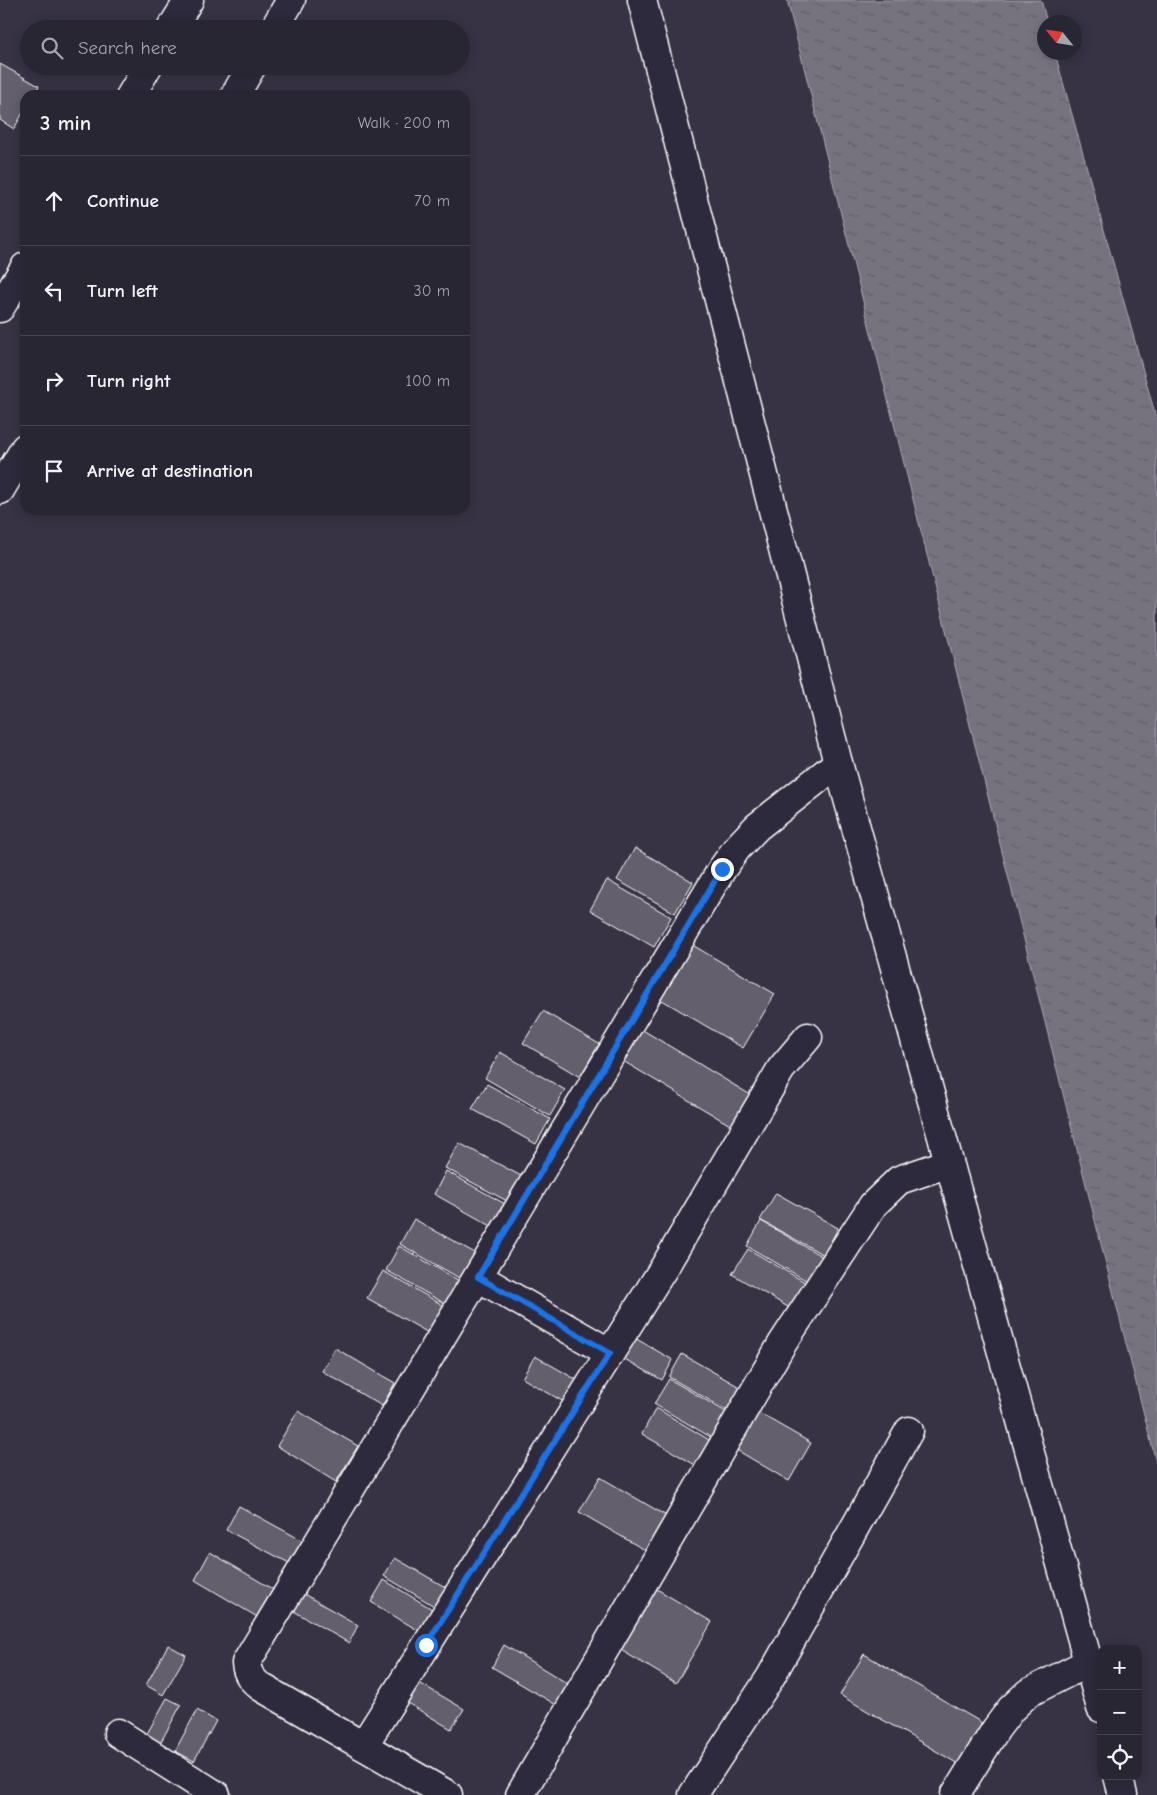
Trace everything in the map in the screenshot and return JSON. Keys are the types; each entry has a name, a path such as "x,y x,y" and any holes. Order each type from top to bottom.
{"street":[{"path":"177,20 189,0"},
{"path":"279,20 291,0"},
{"path":"642,0 838,762 1097,1693"},
{"path":"134,90 143,75"},
{"path":"238,90 247,75"},
{"path":"0,308 20,275"},
{"path":"0,490 20,456"},
{"path":"443,1794 261,1687 250,1676 246,1663 701,903 732,855 757,827 838,762"},
{"path":"362,1746 665,1266 781,1069 808,1037"},
{"path":"520,1795 782,1344 873,1205 899,1180 949,1163"},
{"path":"478,1277 610,1353"},
{"path":"693,1795 770,1678 909,1431"},
{"path":"955,1795 1010,1709 1028,1693 1089,1662"},
{"path":"118,1734 216,1795"},
{"path":"1119,1780 1123,1795"}],"water":[{"path":"787,0 1041,0 1045,15 1037,15 1037,60 1057,60 1157,421 1157,1466"}],"building":[{"path":"0,64 39,86 37,90 20,90 20,118 14,129 0,120"},
{"path":"635,848 693,882 675,913 617,880"},
{"path":"607,880 671,917 654,947 590,910"},
{"path":"689,943 775,994 743,1048 657,997"},
{"path":"543,1011 599,1044 580,1077 523,1043"},
{"path":"636,1026 754,1097 735,1128 618,1058"},
{"path":"500,1052 565,1090 550,1116 485,1078"},
{"path":"487,1084 550,1119 536,1144 472,1109"},
{"path":"459,1143 523,1177 509,1202 445,1168"},
{"path":"446,1171 505,1204 493,1227 434,1194"},
{"path":"776,1193 838,1228 824,1255 760,1220"},
{"path":"414,1219 475,1253 461,1279 400,1244"},
{"path":"761,1221 823,1257 809,1282 747,1246"},
{"path":"399,1246 463,1283 449,1306 386,1270"},
{"path":"748,1249 808,1284 793,1310 732,1274"},
{"path":"383,1271 448,1308 432,1335 367,1298"},
{"path":"626,1333 673,1360 662,1380 614,1353"},
{"path":"335,1348 395,1383 382,1406 322,1371"},
{"path":"682,1354 743,1389 730,1412 669,1377"},
{"path":"535,1356 584,1384 571,1406 522,1378"},
{"path":"669,1379 728,1413 714,1439 654,1404"},
{"path":"656,1408 711,1441 697,1466 642,1434"},
{"path":"298,1411 358,1446 336,1482 277,1446"},
{"path":"757,1412 811,1443 789,1481 735,1449"},
{"path":"600,1477 670,1518 650,1553 579,1512"},
{"path":"239,1506 305,1542 293,1565 226,1530"},
{"path":"210,1552 274,1590 259,1618 195,1580"},
{"path":"395,1558 452,1591 441,1610 384,1576"},
{"path":"384,1580 442,1615 429,1637 371,1602"},
{"path":"650,1585 712,1622 676,1683 614,1646"},
{"path":"302,1593 358,1625 349,1643 292,1610"},
{"path":"168,1645 186,1655 163,1695 146,1685"},
{"path":"504,1645 570,1685 558,1706 492,1667"},
{"path":"864,1654 984,1724 960,1765 840,1695"},
{"path":"416,1681 464,1709 451,1729 404,1701"},
{"path":"167,1698 181,1705 158,1747 144,1739"},
{"path":"197,1710 216,1721 194,1761 175,1751"}],"route":[{"path":"426,1645 610,1353 478,1277 722,869"}]}
